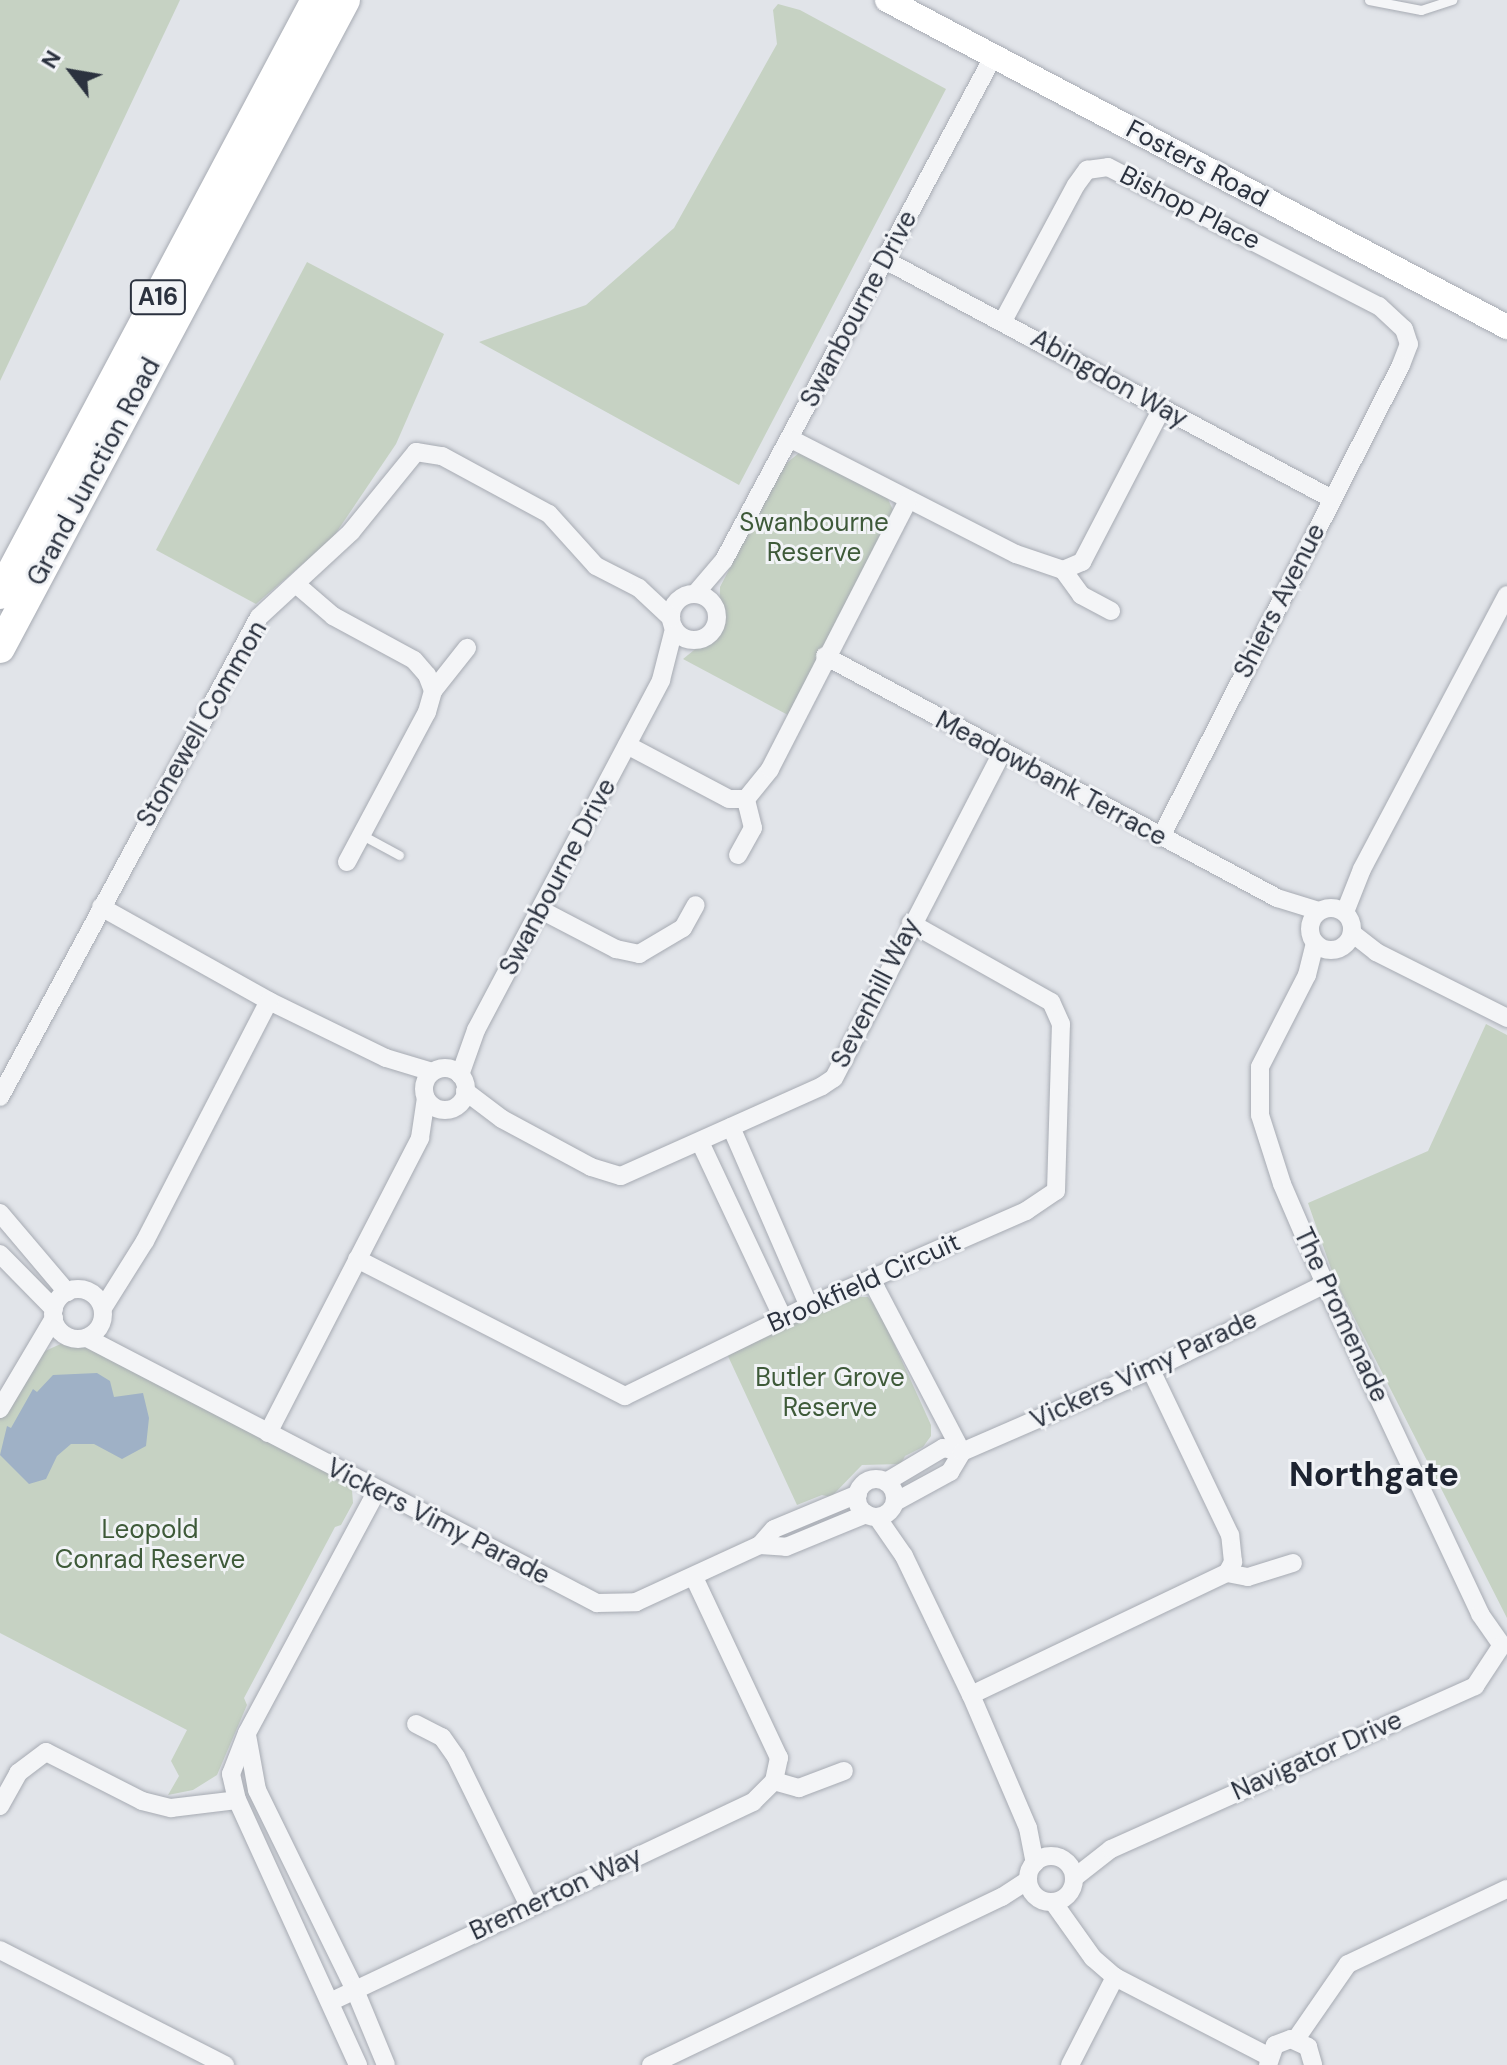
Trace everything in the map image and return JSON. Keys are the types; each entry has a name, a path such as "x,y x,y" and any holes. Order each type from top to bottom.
{"highway":[{"name":"Grand Junction Road","path":"0,594 316,0"},
{"name":"Grand Junction Road","path":"0,648 345,0"}],"main road":[{"name":"Fosters Road","path":"887,0 1507,327"}],"street":[{"name":"Swanbourne Drive","path":"661,680 673,624 724,560 993,57"},
{"name":"Bishop Place","path":"1003,321 1076,185 1087,170 1108,167 1379,306 1404,329 1409,344 1401,365"},
{"name":"Abingdon Way","path":"885,260 1332,499"},
{"name":"Shiers Avenue","path":"1161,837 1401,365"},
{"path":"791,439 908,501 1048,569 1063,570 1082,562 1162,408"},
{"name":"Stonewell Common","path":"0,1097 230,663 259,617 351,532 399,467 416,452 430,451 549,514 596,566 639,588 696,597"},
{"path":"746,799 770,769 825,656 908,501"},
{"path":"1063,570 1081,595 1111,611"},
{"path":"297,585 333,616 414,660 427,675 433,691"},
{"name":"Stonewell Common","path":"639,588 693,640"},
{"name":"The Promenade","path":"1505,1646 1480,1614 1325,1284 1282,1184 1260,1115 1260,1067 1507,595"},
{"name":"Swanbourne Drive","path":"268,1433 445,1088 661,680 693,640 708,635 716,622 696,597"},
{"path":"347,862 427,712 433,691 467,648"},
{"name":"Meadowbank Terrace","path":"825,656 1001,755 1376,952 1507,1016"},
{"path":"627,745 729,799 746,799"},
{"name":"Sevenhill Way","path":"101,907 269,1001 445,1088 591,1167 621,1176 834,1078 911,923 1001,755"},
{"path":"738,855 753,828 746,799"},
{"path":"541,910 616,949 639,954 683,928 696,905"},
{"name":"Brookfield Circuit","path":"357,1259 625,1396 809,1306 1026,1211 1056,1191 1061,1024 1051,1002 911,923"},
{"path":"31,1362 79,1338 102,1315 123,1268 145,1241 269,1001"},
{"path":"731,1127 809,1306"},
{"path":"700,1142 783,1318"},
{"path":"0,1213 75,1291"},
{"path":"0,1254 79,1338"},
{"path":"0,1409 31,1362 54,1313 75,1291 123,1268"},
{"path":"871,1279 962,1452"},
{"name":"Vickers Vimy Parade","path":"79,1338 125,1355 376,1492 597,1603 636,1602 760,1545 774,1529 858,1494 869,1481 886,1482 943,1448 962,1452 1151,1370 1325,1284"},
{"name":"Vickers Vimy Parade","path":"75,1291 95,1296 125,1355"},
{"path":"971,1695 1227,1573 1233,1562 1230,1535 1151,1370"},
{"name":"Vickers Vimy Parade","path":"760,1545 786,1547 882,1510 950,1472 962,1452"},
{"path":"882,1510 886,1482"},
{"path":"358,2065 332,2001 237,1800 231,1774 247,1733 376,1492"},
{"path":"858,1494 882,1510 971,1695 1028,1828 1081,1939"},
{"path":"1227,1573 1248,1577 1293,1563"},
{"path":"694,1577 779,1758 774,1781 799,1788 844,1771"},
{"name":"Navigator Drive","path":"651,2065 1002,1897 1475,1686 1505,1646"},
{"path":"416,1724 442,1737 456,1757 529,1906"},
{"path":"247,1733 257,1790 355,1990 386,2065"},
{"path":"0,1806 18,1773 46,1752 142,1801 171,1808 237,1800"},
{"name":"Bremerton Way","path":"332,2001 753,1802 774,1781"},
{"path":"1052,1875 1053,1902 1115,1977 1227,2031 1296,2055 1317,2009 1338,1975 1362,1955 1507,1889"},
{"path":"0,1950 225,2065"},
{"path":"1070,2065 1115,1977"}],"lane":[{"path":"1369,0 1421,10 1452,0"},
{"path":"362,835 399,855"}],"green space":[{"path":"0,0 180,0 0,381"},
{"path":"778,4 800,10 946,89 739,485 479,342 586,305 674,228 777,44 773,10"},
{"path":"307,262 444,334 396,444 332,539 256,604 156,550"},
{"name":"Swanbourne Reserve","path":"799,453 887,497 894,512 788,715 683,659 719,630 720,587 783,466"},
{"path":"1486,1024 1507,1035 1507,1618 1335,1280 1308,1203 1428,1151"},
{"name":"Butler Grove Reserve","path":"851,1297 868,1297 877,1306 931,1425 931,1436 923,1447 905,1456 901,1464 862,1465 831,1497 822,1495 797,1505 727,1354"},
{"name":"Leopold Conrad Reserve","path":"67,1341 86,1343 345,1481 352,1490 353,1503 341,1525 335,1527 244,1698 247,1705 217,1775 193,1790 168,1795 179,1776 171,1761 187,1730 0,1633 0,1416 43,1352"}],"water":[{"path":"97,1373 110,1381 114,1397 143,1393 149,1418 146,1446 122,1459 94,1444 71,1444 57,1456 46,1479 29,1484 0,1455 7,1426 11,1428 33,1389 37,1392 53,1375"}],"district":[{"name":"Northgate","path":"1374,1475"}]}
